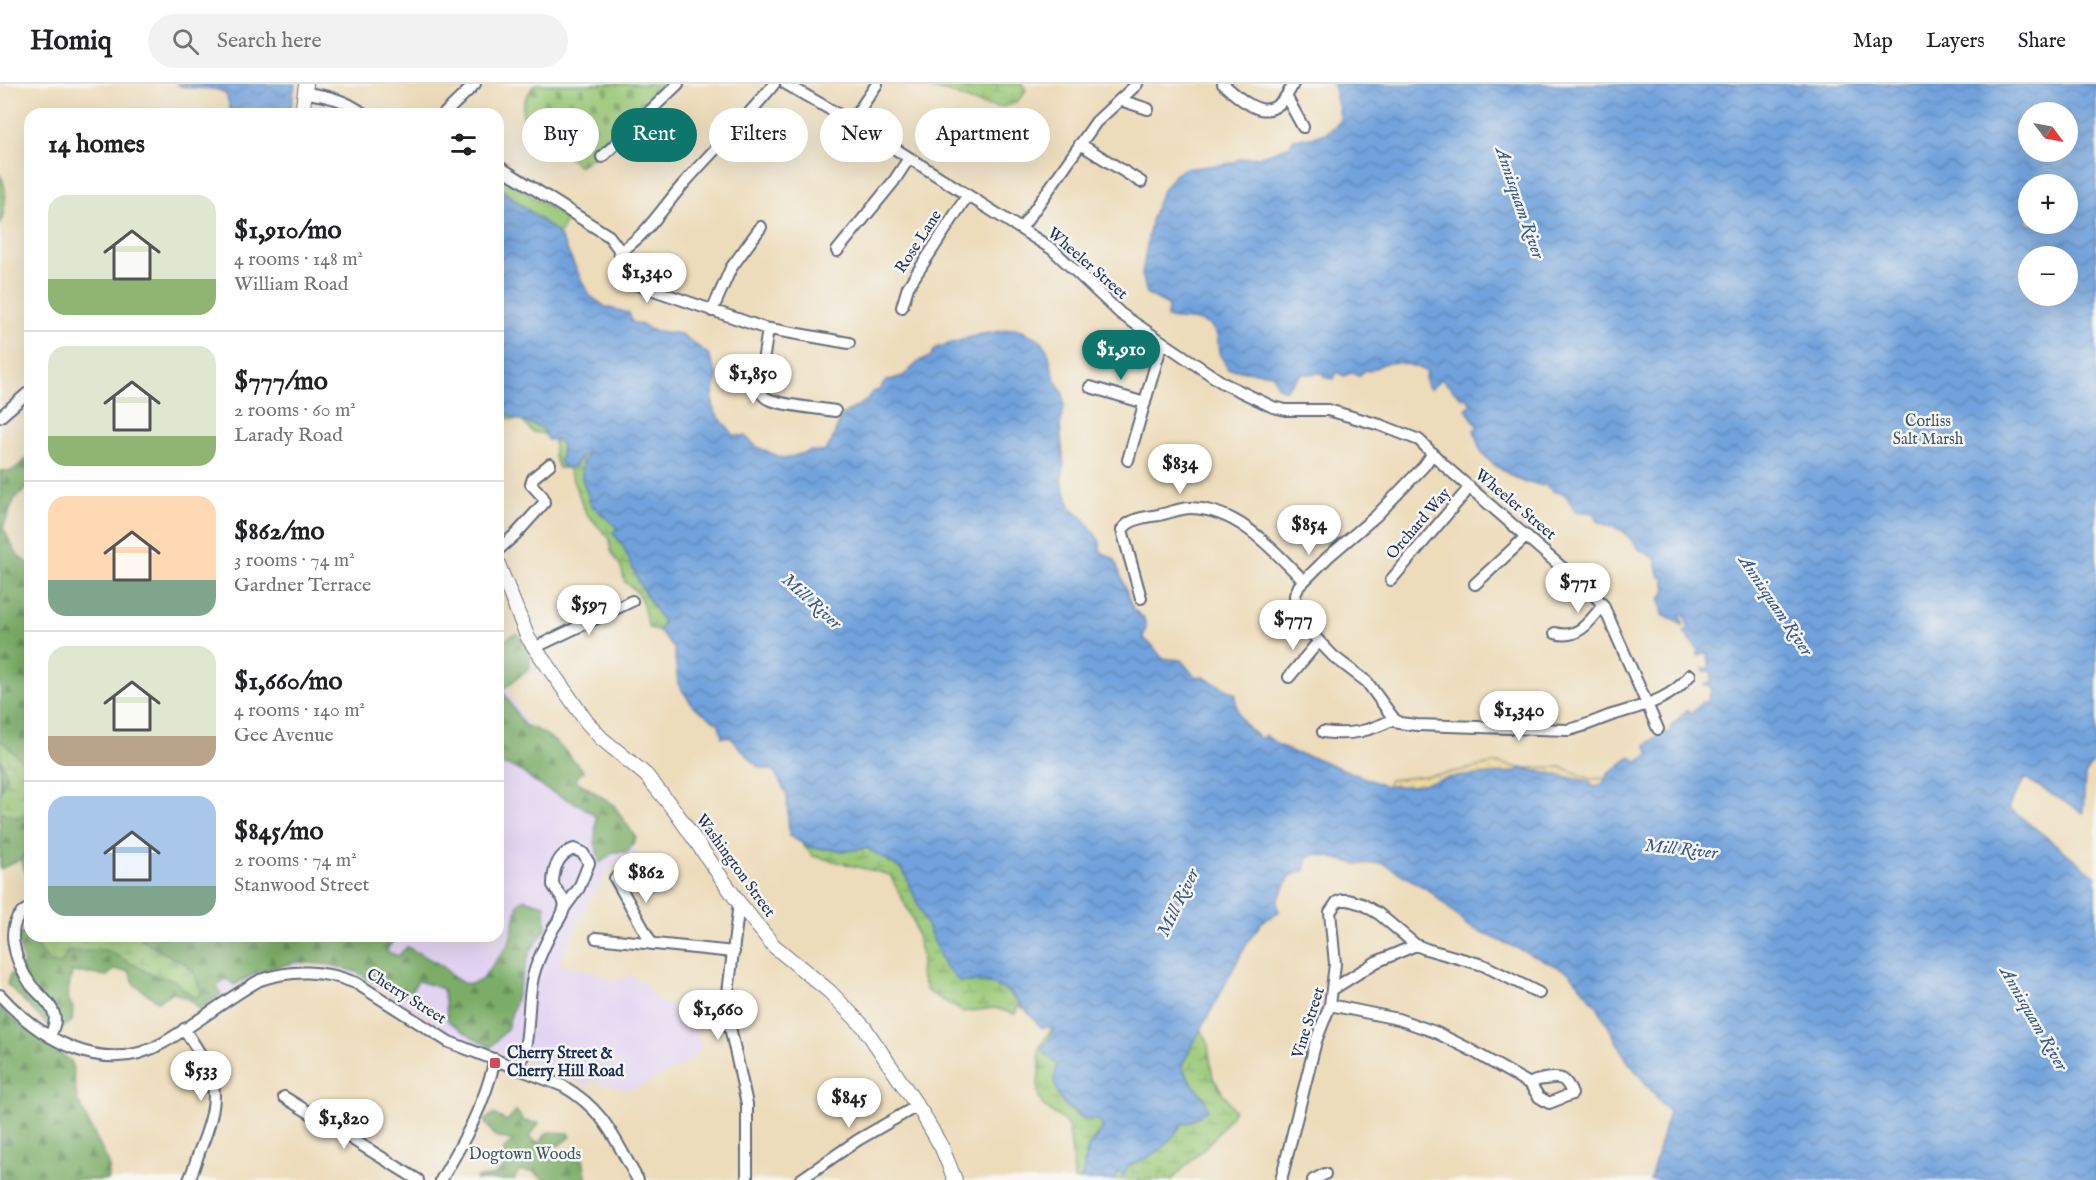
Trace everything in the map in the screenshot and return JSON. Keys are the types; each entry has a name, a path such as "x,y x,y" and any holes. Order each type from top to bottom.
{"main road":[{"path":"303,108 306,88"},
{"name":"Washington Street","path":"504,579 528,638 586,722 601,738 646,775 675,811 739,903 774,946 829,992 858,1020 917,1106 942,1148 955,1180"}],"street":[{"path":"450,108 475,84"},
{"path":"602,157 678,84"},
{"path":"619,252 641,234 774,84"},
{"name":"Wheeler Street","path":"786,84 827,108"},
{"path":"861,108 877,84"},
{"path":"1021,229 1096,122 1137,84"},
{"path":"1223,84 1257,110 1266,111 1282,103 1287,98 1293,84"},
{"path":"306,88 356,108"},
{"path":"1287,98 1303,127"},
{"path":"1120,100 1148,109"},
{"path":"1080,144 1141,182"},
{"name":"Wheeler Street","path":"903,154 1052,249 1121,314 1224,383 1274,407 1286,410 1328,410 1419,440 1603,605 1658,729"},
{"path":"837,250 894,181 909,158"},
{"path":"504,169 609,236 618,248 624,268 636,284 768,329 849,344"},
{"name":"Rose Lane","path":"902,307 908,287 967,196"},
{"path":"712,311 731,267 760,226"},
{"path":"768,329 759,388 761,393 766,398 776,401 835,411"},
{"path":"1128,460 1162,343"},
{"path":"1090,387 1145,403"},
{"path":"0,417 24,396"},
{"path":"1433,453 1424,466 1376,516 1304,581 1295,595 1294,603 1301,620 1333,656 1367,682 1399,723 1568,730 1584,727 1610,715 1647,705 1677,689 1690,675"},
{"path":"504,545 544,503 543,497 531,484 533,478 550,464"},
{"name":"Orchard Way","path":"1391,580 1470,487"},
{"path":"1141,598 1122,530 1138,518 1188,508 1218,513 1247,528 1304,581"},
{"path":"1475,584 1527,536"},
{"path":"534,648 632,601"},
{"path":"1555,633 1570,635 1580,630 1590,622 1603,605"},
{"path":"1289,677 1319,641"},
{"path":"1323,732 1354,733 1372,729 1394,718"},
{"path":"518,1068 528,1026 535,970 544,946 565,907 579,888 589,863 583,854 574,849 565,852 560,857 553,877 553,885 564,899 565,907"},
{"path":"615,878 652,944"},
{"path":"1333,989 1335,964 1330,919 1337,902 1348,900 1362,904 1379,914 1416,945 1426,950 1483,965 1539,993"},
{"path":"739,903 726,1010 747,1104 747,1180"},
{"path":"24,910 14,920 11,937 14,950 30,983 54,1013 55,1025 50,1037"},
{"path":"596,938 734,952"},
{"name":"Vine Street","path":"1281,1180 1316,1041 1330,1005 1333,989 1382,958 1416,945"},
{"name":"Cherry Street","path":"0,995 50,1037 71,1049 106,1057 127,1056 161,1044 260,980 290,972 319,972 356,983 449,1042 563,1086 586,1100 612,1133 638,1180"},
{"path":"1330,1005 1375,1013 1435,1032 1530,1084"},
{"path":"184,1029 210,1069 215,1088 212,1116 189,1180"},
{"path":"441,1180 463,1144 483,1101 495,1059"},
{"path":"284,1097 418,1180"},
{"path":"800,1180 850,1145 917,1106"},
{"path":"1313,1180 1326,1174"}],"shaded area":[{"path":"518,637 533,666 504,682 504,643"},
{"path":"504,682 523,718 565,767 603,803 639,855 631,855 611,868 590,899 559,964 598,973 611,981 623,979 629,975 645,983 649,992 658,1000 685,1011 701,1044 699,1052 682,1066 636,1088 626,1089 590,1081 587,1087 564,1075 492,1051 455,1035 369,981 345,970 304,964 273,969 242,984 214,1002 210,995 129,942 504,942"}],"green space":[{"path":"535,84 669,84 644,108 611,108 611,140 599,152 599,108 522,108"},
{"path":"922,84 1022,84 1026,90 1020,99 1012,104 993,107"},
{"path":"0,175 5,187 6,199 0,225"},
{"path":"504,179 567,219 559,234 504,191"},
{"path":"504,405 542,417 545,434 533,432 520,419 504,418"},
{"path":"554,439 590,452 582,463 582,478 591,504 619,527 663,621 659,631 649,628 640,597 625,582 621,567 611,551 610,539 586,513 568,468 559,468 554,457"},
{"path":"24,461 24,491 15,498 3,528 18,556 24,560 24,868 21,859 0,869 0,471 12,471"},
{"path":"518,634 529,653 530,668 504,688 504,641 512,635"},
{"path":"504,693 524,725 550,737 583,771 575,780 613,804 636,838 628,852 614,852 600,863 595,843 596,817 517,769 505,765"},
{"path":"0,739 24,763 24,817 16,817 0,811 0,792 7,776 0,757"},
{"path":"803,845 846,851 872,847 897,854 960,982 996,985 1009,993 1023,1009 1018,1006 1015,1014 995,1008 963,1012 927,991 920,974 922,956 913,920 890,875 813,856"},
{"path":"524,899 545,905 546,929 530,951 507,1029 491,1047 448,1021 443,989 418,981 411,991 399,997 357,972 331,965 297,962 258,972 234,985 227,979 217,986 221,995 199,1009 188,999 173,992 158,1001 135,985 129,971 114,970 107,976 72,972 67,997 73,1008 72,1021 64,1027 47,1024 7,984 11,974 24,964 17,938 24,931 24,942 392,942 386,951 398,956 407,947 443,966 453,977 463,983 471,984 481,980 509,944 518,904"},
{"path":"36,942 146,942 187,965 194,973 201,992 197,997 191,996 174,980 152,975 109,951 70,952 66,954 61,964 52,964 39,950"},
{"path":"0,1006 9,1016 72,1062 77,1099 110,1166 107,1180 0,1180"},
{"path":"1060,1028 1062,1102 1080,1116 1110,1121 1091,1142 1080,1180 1074,1180 1071,1142 1067,1125 1046,1108 1038,1093 1040,1047 1051,1030"},
{"path":"1199,1028 1207,1039 1213,1078 1234,1110 1213,1139 1172,1180 1115,1180 1119,1170 1155,1153 1169,1141 1182,1123 1190,1122 1203,1111 1205,1098 1186,1077 1181,1061"},
{"name":"Dogtown Woods","path":"516,1111 524,1121 539,1123 529,1138 539,1143 548,1132 569,1133 571,1137 553,1149 556,1158 583,1159 587,1180 545,1180 533,1172 519,1171 514,1180 476,1180 476,1178 495,1175 504,1167 504,1149 513,1141 495,1136 484,1121 493,1114 507,1121"}],"sand":[{"path":"1497,763 1520,768 1562,767 1590,779 1607,778 1611,789 1385,791 1390,780 1443,774"}],"water":[{"path":"177,84 295,84 291,108 230,108 227,97 222,92"},
{"path":"1333,84 2096,84 2096,759 2085,775 2083,813 2025,778 2008,807 2096,876 2096,1180 1650,1180 1669,1112 1627,1060 1597,1006 1569,972 1468,926 1430,891 1383,863 1358,864 1316,854 1308,858 1305,871 1290,876 1277,902 1279,912 1262,922 1247,943 1182,1065 1203,1097 1208,1110 1190,1122 1182,1124 1159,1150 1146,1159 1128,1166 1123,1177 1119,1170 1115,1180 1082,1180 1088,1148 1103,1129 1099,1120 1085,1119 1062,1102 1054,1082 1057,1065 1042,1050 1055,1028 1041,1027 1011,993 988,982 960,982 944,965 903,870 867,848 846,851 809,847 789,836 787,795 774,771 757,766 730,737 722,737 719,724 693,706 678,684 674,648 659,631 663,622 641,587 622,544 613,533 617,528 591,504 582,478 582,464 588,453 583,455 573,467 565,468 560,463 562,445 558,440 548,440 542,428 504,413 504,192 559,234 589,295 606,307 629,313 632,322 651,330 681,334 708,354 717,376 712,400 716,414 734,435 745,436 757,447 785,459 810,451 824,452 831,443 842,415 868,400 872,392 879,390 886,381 903,376 921,360 930,357 936,348 978,335 1016,328 1041,340 1048,352 1055,380 1063,393 1064,407 1060,426 1064,466 1061,481 1070,506 1086,521 1100,542 1100,551 1115,560 1133,609 1144,618 1146,628 1143,638 1162,658 1181,660 1194,676 1203,677 1236,694 1237,708 1242,720 1261,739 1265,735 1278,745 1295,753 1315,758 1385,786 1412,786 1453,777 1514,772 1522,768 1588,781 1594,787 1601,786 1609,773 1631,757 1638,762 1650,754 1646,745 1660,734 1671,732 1671,726 1687,710 1692,713 1703,701 1707,703 1712,688 1704,685 1711,682 1712,672 1703,669 1710,667 1707,653 1698,656 1698,650 1684,632 1689,628 1684,614 1680,615 1684,626 1663,615 1660,599 1666,591 1664,577 1660,577 1655,558 1640,550 1623,531 1598,522 1593,513 1576,511 1565,494 1553,491 1544,484 1542,486 1530,482 1525,483 1494,465 1478,445 1474,430 1478,427 1466,409 1471,404 1465,396 1462,398 1441,379 1431,389 1427,387 1425,377 1427,372 1408,364 1393,363 1383,364 1369,371 1365,370 1359,376 1353,372 1344,376 1337,372 1334,379 1327,378 1322,373 1302,374 1285,390 1277,386 1273,374 1228,369 1219,353 1217,335 1211,326 1201,321 1167,318 1168,305 1147,294 1142,274 1151,221 1161,193 1174,175 1184,169 1260,157 1290,146 1293,139 1314,137 1332,129 1341,119"}],"place":[{"name":"Cherry Street & Cherry Hill Road","path":"495,1063"}],"water label":[{"name":"Annisquam River","path":"1519,203"},
{"name":"Mill River","path":"811,602"},
{"name":"Annisquam River","path":"1775,606"},
{"name":"Mill River","path":"1681,850"},
{"name":"Mill River","path":"1179,903"},
{"name":"Annisquam River","path":"2033,1019"}],"park label":[{"name":"Corliss Salt Marsh","path":"1928,431"}]}
